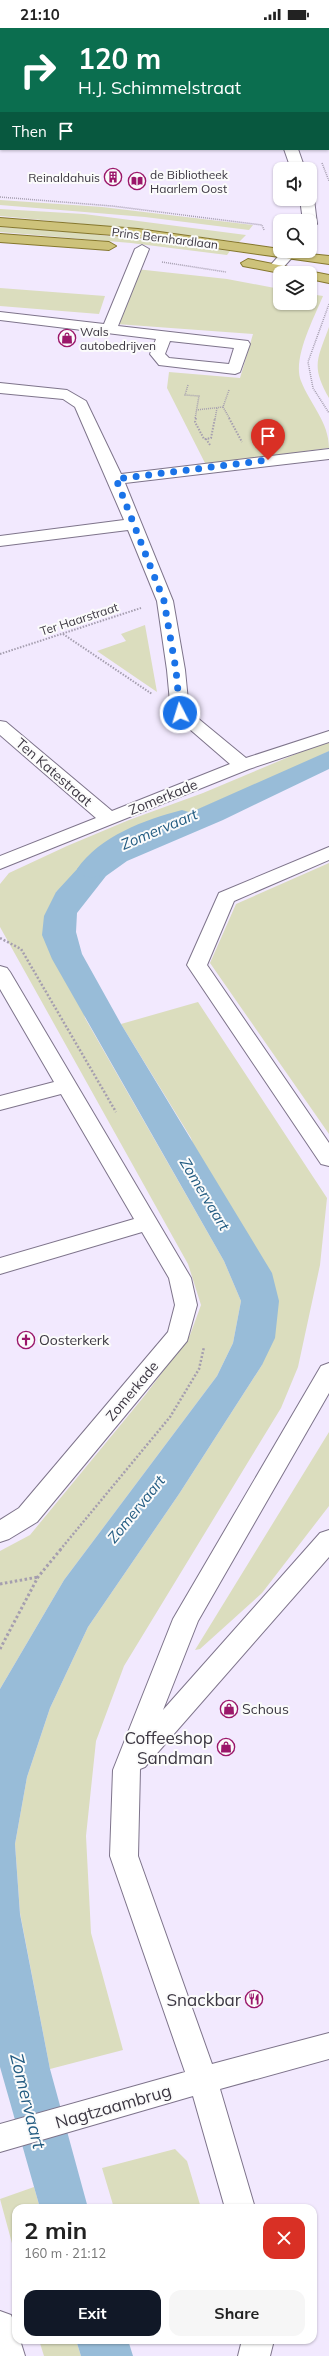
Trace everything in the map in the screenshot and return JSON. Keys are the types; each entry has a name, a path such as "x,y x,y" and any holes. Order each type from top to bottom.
{"main road":[{"name":"Prins Bernhardlaan","path":"0,222 138,233 273,250"},
{"name":"Prins Bernhardlaan","path":"0,238 132,251 158,251"},
{"name":"Prins Bernhardlaan","path":"317,258 329,260"},
{"name":"Prins Bernhardlaan","path":"232,260 273,268"},
{"path":"317,276 329,279"}],"street":[{"path":"291,150 296,162"},
{"path":"109,329 132,251"},
{"path":"277,266 284,258"},
{"path":"0,316 109,329 164,338 243,344 235,369 164,362 157,354 164,338"},
{"path":"0,388 67,395 81,404 135,524 164,601 176,670 180,713 243,765"},
{"path":"116,479 329,454"},
{"path":"0,541 135,524"},
{"name":"Ten Katestraat","path":"0,726 108,818"},
{"name":"Zomerkade","path":"0,863 108,818 243,765 329,736"},
{"path":"329,853 226,897 197,965 329,1159"},
{"name":"Zomerkade","path":"0,972 180,1278 186,1305 179,1335 28,1514 0,1532"},
{"path":"0,1103 67,1085"},
{"path":"0,1266 147,1223"},
{"path":"239,2204 203,2080 124,1856 126,1770 186,1619 329,1372"},
{"path":"126,1770 329,1540"},
{"name":"Nagtzaambrug","path":"0,2138 329,2046"},
{"path":"0,2326 9,2356"},
{"path":"254,2356 257,2344"}],"path":[{"path":"322,162 329,181"},
{"name":"Prins Bernhardlaan","path":"132,251 219,271"},
{"path":"329,304 308,362 313,388 329,413"},
{"path":"235,369 223,407 252,462"},
{"path":"217,466 206,439 204,439 195,422 196,410 223,407"},
{"path":"206,439 211,438 217,408"},
{"name":"Ter Haarstraat","path":"0,654 164,601"},
{"path":"63,634 180,713"},
{"path":"0,938 21,949 33,967 118,1116"},
{"path":"0,1649 38,1576 170,1417 199,1368 205,1346"},
{"path":"0,1584 38,1576"}],"green space":[{"path":"0,200 102,207 253,225 249,230 145,217 0,205"},
{"path":"0,209 84,214 246,235 239,242 156,231 0,216"},
{"path":"0,227 83,233 230,251 227,255 131,243 0,232"},
{"path":"136,269 227,279 273,288 273,310 317,310 317,295 323,296 310,327 305,338 299,362 299,372 301,381 323,421 329,448 206,465 167,388 169,372 240,378 253,334 116,324"},
{"path":"0,288 105,296 99,314 0,306"},
{"path":"329,327 329,398 320,378 318,363 321,348"},
{"path":"145,625 157,692 97,651 126,641 121,634"},
{"path":"329,740 329,751 316,758 108,849 56,892 85,1018 224,1261 241,1301 233,1343 217,1376 64,1580 0,1689 0,1551 30,1535 146,1394 190,1335 201,1305 188,1264 0,927 0,884 9,873 67,846 129,820 203,793"},
{"path":"329,863 329,1134 210,963 236,904"},
{"path":"198,1002 327,1198 320,1265 298,1367 281,1408 124,1666 96,1741 86,1836 91,1933 123,2050 50,2069 20,1913 15,1844 27,1777 50,1708 88,1627 179,1494 262,1365 191,1138 121,1024"},
{"path":"329,1432 329,1506 262,1593 200,1649 195,1650"},
{"path":"175,2149 187,2161 200,2204 113,2204 102,2168"},
{"path":"34,2187 39,2204 12,2204 12,2243 0,2199"},
{"path":"40,2344 77,2344 81,2356 44,2356"}],"water":[{"path":"329,751 329,769 223,820 127,861 106,876 77,913 76,932 82,954 121,1024 272,1273 279,1301 275,1338 262,1365 179,1494 88,1627 50,1708 27,1777 15,1844 20,1914 50,2069 87,2204 39,2204 0,2067 0,1689 64,1580 217,1376 233,1343 241,1301 224,1261 52,959 42,935 44,916 56,892 79,867 108,849"},
{"path":"77,2344 129,2344 133,2356 81,2356"}],"waterway":[{"name":"Zomervaart","path":"92,869 110,851 121,844 182,819"}],"place":[{"name":"Reinaldahuis","path":"113,177"},
{"name":"de Bibliotheek Haarlem Oost","path":"137,181"},
{"name":"Wals autobedrijven","path":"67,338"},
{"name":"Oosterkerk","path":"26,1340"},
{"name":"Schous","path":"229,1709"},
{"name":"Coffeeshop Sandman","path":"226,1747"},
{"name":"Snackbar","path":"254,1999"}],"route":[{"path":"180,713 176,670 164,601 135,524 116,479 268,460"}]}
